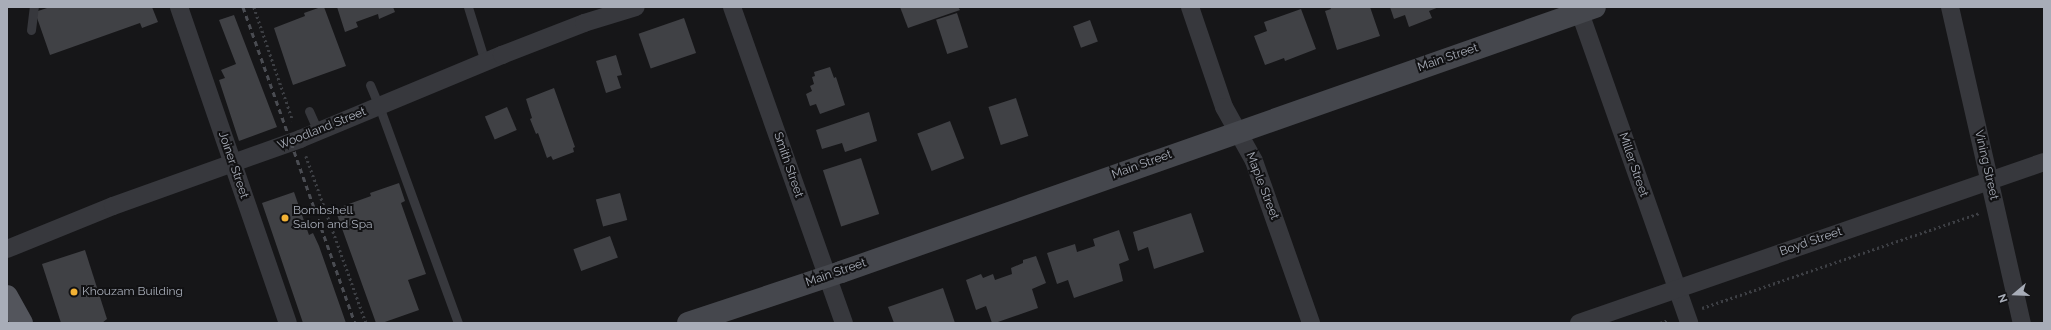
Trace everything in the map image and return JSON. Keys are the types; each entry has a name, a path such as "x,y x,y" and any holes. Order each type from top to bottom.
{"main road":[{"name":"Main Street","path":"688,323 827,276 1584,9"},
{"path":"7,296 22,323"}],"street":[{"name":"Joiner Street","path":"179,7 288,323"},
{"name":"Woodland Street","path":"7,249 113,206 300,139 485,62 584,23 636,7"},
{"name":"Smith Street","path":"732,7 844,323"},
{"name":"Maple Street","path":"1190,7 1224,107 1254,161 1312,323"},
{"name":"Vining Street","path":"1950,7 2022,323"},
{"name":"Miller Street","path":"1584,9 1687,319"},
{"name":"Boyd Street","path":"1579,323 1676,288 2044,162"}],"lane":[{"path":"32,30 34,7"},
{"path":"468,7 485,62"},
{"path":"370,85 458,323"},
{"path":"309,111 318,131"}],"path":[{"path":"254,7 366,323"},
{"path":"1660,323 1687,319 1996,207"}],"building":[{"path":"50,7 152,7 158,22 142,28 140,23 50,55 35,12"},
{"path":"324,7 346,66 293,85 274,28 305,16 304,13"},
{"path":"337,7 393,7 395,12 379,19 378,14 356,22 358,27 345,32"},
{"path":"900,7 958,7 960,10 908,28"},
{"path":"1330,7 1370,7 1380,36 1337,50 1325,11 1331,9"},
{"path":"1390,7 1439,7 1429,11 1432,18 1409,27 1405,15 1394,19"},
{"path":"1301,9 1316,49 1285,61 1284,58 1265,65 1254,36 1267,31 1264,22"},
{"path":"957,13 968,47 947,54 936,20"},
{"path":"234,15 277,127 239,141 219,80 225,78 221,70 236,64 219,20"},
{"path":"684,18 696,53 651,69 639,34"},
{"path":"1090,20 1098,42 1081,48 1073,26"},
{"path":"616,55 622,75 617,76 621,88 606,93 596,61"},
{"path":"830,67 834,78 836,77 845,105 820,114 816,104 810,106 806,94 812,91 810,86 814,84 812,77 815,76 814,72"},
{"path":"554,88 575,147 573,148 574,152 553,160 551,156 547,158 538,133 536,134 530,119 532,118 526,99"},
{"path":"1016,98 1028,136 1001,145 988,107"},
{"path":"507,107 517,130 495,139 485,116"},
{"path":"869,112 877,141 845,152 842,143 822,149 816,130"},
{"path":"950,121 964,158 932,171 917,134"},
{"path":"861,158 879,214 841,226 823,170"},
{"path":"399,183 405,201 401,203 426,274 408,280 419,310 382,323 376,323 335,209 371,196 370,193"},
{"path":"294,192 309,235 313,233 319,246 346,323 303,323 262,203"},
{"path":"620,193 627,220 603,227 596,199"},
{"path":"1191,213 1204,252 1154,269 1148,247 1138,251 1133,232"},
{"path":"1119,230 1129,260 1119,264 1123,281 1074,298 1068,280 1057,284 1047,253 1075,244 1077,252 1095,246 1093,239"},
{"path":"610,236 618,258 581,271 573,249"},
{"name":"Khouzam Building","path":"85,250 107,319 102,323 61,323 42,264"},
{"path":"1036,256 1046,283 1032,289 1038,308 995,323 992,323 986,306 976,310 966,280 981,274 983,278 993,274 995,280 1012,274 1011,268 1023,263 1023,260"},
{"path":"943,288 955,323 894,323 888,307"}],"railway":[{"path":"243,7 355,323"}],"place":[{"name":"Bombshell Salon and Spa","path":"285,218"},
{"name":"Khouzam Building","path":"74,292"}]}
